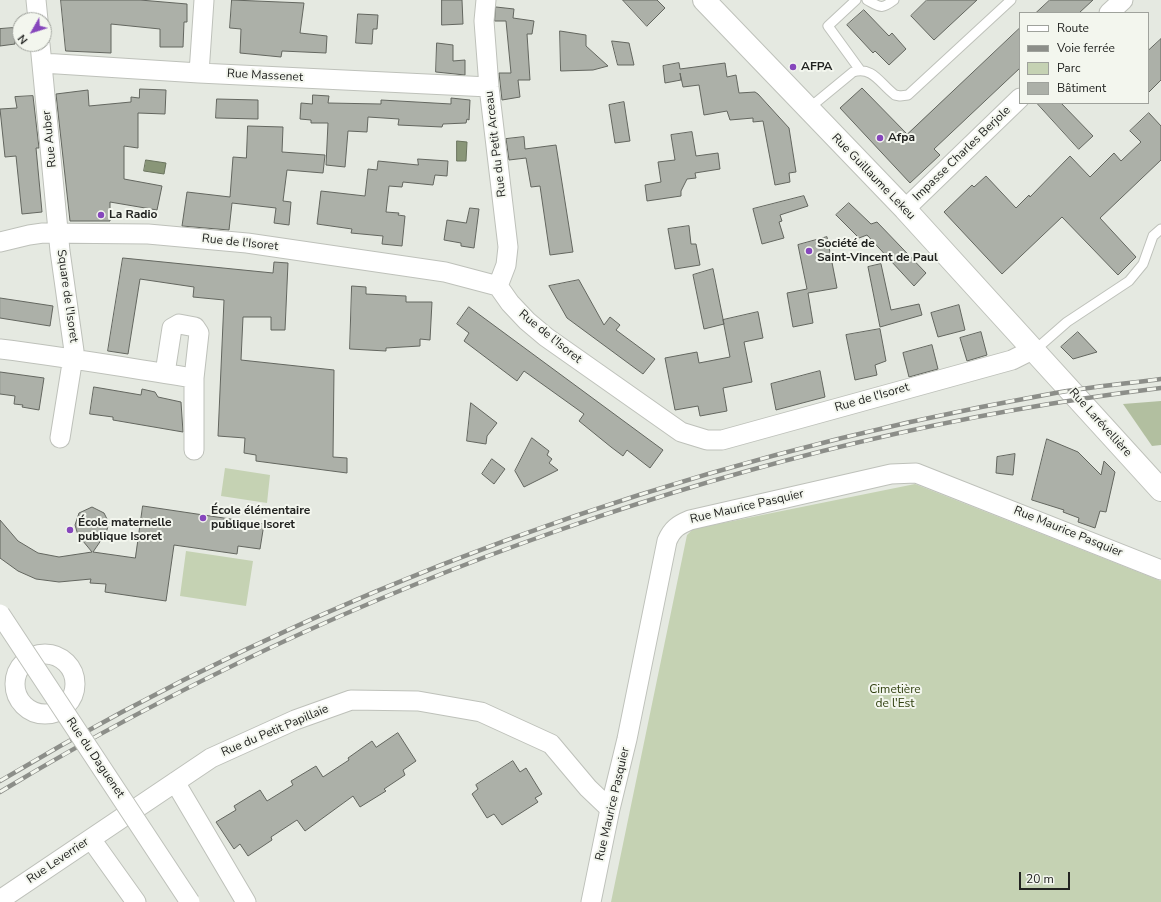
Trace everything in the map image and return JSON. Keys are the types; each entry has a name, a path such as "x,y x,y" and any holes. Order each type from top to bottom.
{"street":[{"path":"36,0 37,12"},
{"path":"199,73 204,0"},
{"name":"Rue du Petit Arceau","path":"486,0 484,21 489,87 508,247 506,265 498,286"},
{"name":"Rue Guillaume Lekeu","path":"704,0 905,209 1036,352"},
{"path":"1110,12 1123,0"},
{"name":"Rue Auber","path":"41,52 58,234"},
{"name":"Rue Massenet","path":"42,63 199,73 489,87"},
{"name":"Impasse Charles Berjole","path":"905,209 1019,99"},
{"name":"Square de l'Isoret","path":"58,234 74,359 60,438"},
{"name":"Rue de l'Isoret","path":"0,242 29,235 148,234 247,243 445,272 498,286 510,303 527,321 546,337 670,425 694,437 707,440 722,440 1012,360 1036,352"},
{"path":"165,373 172,328 177,324 197,328 199,333 194,378 194,450"},
{"name":"Square de l'Isoret","path":"0,349 194,378"},
{"name":"Rue Larévellière","path":"1036,352 1161,490"},
{"name":"Rue Maurice Pasquier","path":"591,902 610,809 627,739 667,541 671,532 679,524 690,520 892,474 916,473 1161,570"},
{"name":"Rue du Daguenet","path":"0,614 190,902"},
{"name":"Rue du Petit Papillaie","path":"115,822 211,758 295,720 351,700 418,701 481,712 552,744 588,788 610,809"},
{"path":"175,782 246,902"},
{"name":"Rue Leverrier","path":"0,900 115,822"},
{"path":"91,839 136,902"}],"lane":[{"path":"856,0 828,26 860,70"},
{"path":"866,0 881,8 894,0"},
{"path":"808,109 853,72 860,70 869,72 895,95 908,95 1011,0"},
{"path":"1036,352 1067,322 1129,281 1143,264 1153,236 1161,229"}],"green space":[{"path":"225,468 270,475 267,503 221,496"},
{"name":"Cimetière de l'Est","path":"915,484 1161,581 1161,902 611,902 687,535 693,529"},
{"path":"186,551 253,561 246,606 180,596"}],"shaded area":[{"path":"457,141 467,142 466,161 457,161"},
{"path":"146,160 166,163 164,174 144,171"},
{"path":"1161,401 1161,445 1152,446 1123,404"}],"building":[{"path":"61,0 140,0 187,4 187,22 184,22 183,47 160,47 160,29 111,24 111,53 66,51"},
{"path":"232,0 304,3 300,33 327,36 326,53 282,51 281,57 240,53 241,29 230,28"},
{"path":"442,0 462,0 463,24 442,25"},
{"path":"623,0 657,0 665,8 647,26"},
{"path":"927,0 977,0 934,40 911,16"},
{"path":"1050,0 1093,0 1080,12 1037,12"},
{"path":"496,7 514,9 513,18 534,21 532,34 527,34 530,80 518,80 520,97 502,100 499,73 511,73 506,21 495,21"},
{"path":"864,10 889,36 892,33 906,49 889,65 875,51 873,53 847,25"},
{"path":"358,14 378,15 377,29 373,29 372,44 356,43"},
{"path":"12,28 12,44 0,46 0,29"},
{"path":"1019,29 1019,69 934,149 940,155 910,183 840,108 862,88 907,134"},
{"path":"560,31 586,35 586,46 608,66 593,70 561,71"},
{"path":"1161,39 1161,80 1149,92 1149,50"},
{"path":"612,41 629,43 634,65 618,65"},
{"path":"437,43 453,45 453,61 465,60 465,75 436,72"},
{"path":"679,63 680,69 725,63 727,77 736,75 739,93 755,92 758,94 789,128 796,172 789,173 790,182 775,185 763,121 753,122 753,118 730,120 727,111 704,115 699,85 683,87 680,73 681,80 665,83 663,66"},
{"path":"140,89 166,90 165,114 138,113 138,148 124,146 124,179 162,186 157,210 110,202 110,221 70,221 56,94 88,90 89,106 131,102 131,97 139,98"},
{"path":"313,95 329,96 328,103 381,104 381,100 451,104 451,98 470,100 469,120 467,119 466,123 443,124 442,127 398,125 399,119 368,117 367,132 348,131 345,167 326,165 328,123 311,123 311,120 300,119 301,103 312,104"},
{"path":"33,96 39,148 36,148 42,212 22,214 16,156 5,157 0,109 17,108 15,97"},
{"path":"217,99 258,100 258,119 216,118"},
{"path":"624,102 630,141 615,143 609,105"},
{"path":"1038,104 1062,104 1093,136 1079,149"},
{"path":"1149,113 1161,126 1161,160 1100,218 1136,257 1118,275 1062,217 1002,274 944,212 972,185 974,187 986,176 1016,208 1029,195 1030,197 1070,156 1090,177 1114,153 1121,161 1141,142 1130,131"},
{"path":"248,126 283,127 282,152 325,155 323,173 287,170 283,201 291,202 289,225 274,223 276,208 232,203 229,230 182,226 187,192 230,197 233,157 246,158"},
{"path":"692,132 696,156 718,153 720,169 695,173 696,178 687,179 681,191 681,196 647,201 645,185 661,182 658,162 675,160 671,135"},
{"path":"524,137 525,149 556,145 573,252 550,255 540,186 531,187 526,158 509,160 506,139"},
{"path":"418,159 448,161 447,176 435,175 433,185 403,182 402,187 389,186 386,212 399,213 398,215 405,216 402,246 382,244 383,236 351,233 352,229 317,224 321,191 365,196 368,169 377,170 378,161 418,165"},
{"path":"804,196 808,206 780,215 782,221 779,222 784,238 762,244 753,209"},
{"path":"849,203 871,224 877,222 926,273 914,286 867,235 859,238 836,215"},
{"path":"470,208 479,209 474,248 461,246 461,243 444,240 447,220 466,223"},
{"path":"689,226 691,244 696,244 700,265 675,269 668,229"},
{"path":"827,237 837,288 808,293 813,323 793,327 787,293 807,289 798,245"},
{"path":"123,258 273,273 274,262 288,263 285,330 271,330 271,317 243,317 241,360 334,370 333,457 347,458 347,473 256,461 256,455 244,453 245,438 218,436 224,300 193,297 194,287 140,279 128,354 108,351"},
{"path":"881,264 891,310 919,304 922,315 880,327 868,267"},
{"path":"713,269 724,324 704,329 693,275"},
{"path":"579,280 604,325 610,317 620,325 616,330 655,359 643,374 567,318 549,286"},
{"path":"352,286 366,287 366,294 406,296 406,302 432,302 430,340 420,339 420,346 386,348 386,351 350,349"},
{"path":"0,298 53,306 50,326 0,318"},
{"path":"959,305 965,330 938,337 931,313"},
{"path":"469,307 663,450 650,468 627,450 623,456 611,447 579,421 584,414 524,371 517,381 464,341 469,333 457,324"},
{"path":"758,312 763,338 744,342 752,382 723,388 727,411 700,416 698,406 675,410 665,358 697,352 699,363 730,357 723,320"},
{"path":"880,329 886,361 875,365 877,375 855,380 846,335"},
{"path":"981,332 987,355 967,361 960,338"},
{"path":"1078,332 1097,352 1073,359 1061,347"},
{"path":"932,345 938,369 909,377 903,353"},
{"path":"820,371 825,397 776,410 771,384"},
{"path":"0,372 44,378 39,410 14,404 15,396 0,394"},
{"path":"94,387 141,395 142,389 155,392 158,397 181,402 183,432 113,420 113,417 90,414"},
{"path":"471,403 497,423 487,436 486,444 467,441"},
{"path":"532,438 549,451 547,455 552,459 549,463 558,470 524,487 515,471"},
{"path":"1047,439 1078,452 1101,475 1104,461 1115,472 1106,512 1100,511 1095,528 1078,522 1079,518 1063,512 1064,510 1032,500"},
{"path":"1015,454 1013,475 996,473 997,457"},
{"path":"492,459 505,469 494,484 482,474"},
{"path":"143,506 264,524 260,549 238,546 237,554 174,545 166,601 105,592 106,584 90,583 91,579 59,582 36,579 18,571 0,558 0,520 18,541 38,553 59,557 92,552 78,535 75,525 79,513 92,507 104,513 109,523 106,533 93,552 135,558"},
{"path":"398,733 416,761 403,770 405,775 384,789 386,791 360,807 353,796 305,831 297,820 271,837 272,840 248,856 240,844 234,849 216,822 236,810 234,806 260,790 267,801 293,785 291,781 316,766 323,777 349,760 348,758 372,741 376,747"},
{"path":"513,761 520,772 526,768 542,794 535,798 538,802 502,825 494,814 487,818 472,794 478,789 476,785"}],"railway":[{"path":"0,781 123,712 248,648 377,591 507,540 640,495 775,455 912,422 1050,394 1092,387 1161,379"},
{"path":"0,792 133,717 271,648 413,585 560,530 708,482 859,442 1010,411 1161,388"}],"place":[{"name":"AFPA","path":"793,67"},
{"name":"Afpa","path":"880,138"},
{"name":"La Radio","path":"101,215"},
{"name":"Société de Saint-Vincent de Paul","path":"809,251"},
{"name":"École élémentaire publique Isoret","path":"203,518"},
{"name":"École maternelle publique Isoret","path":"70,530"}]}
